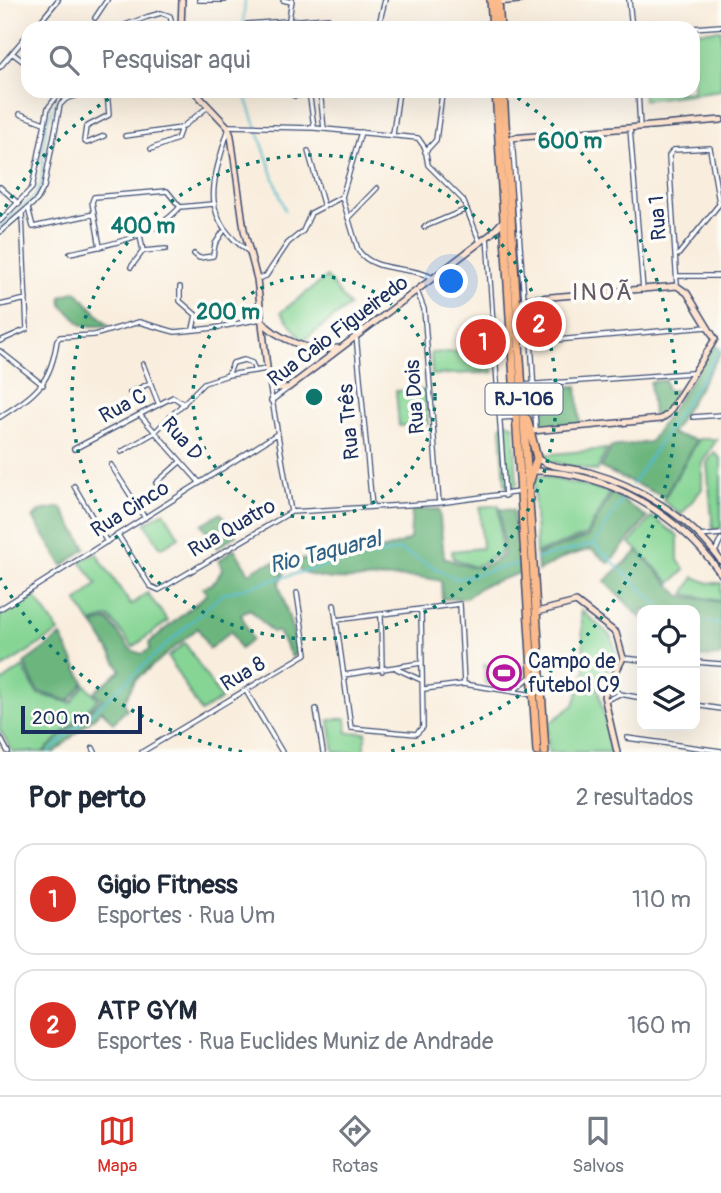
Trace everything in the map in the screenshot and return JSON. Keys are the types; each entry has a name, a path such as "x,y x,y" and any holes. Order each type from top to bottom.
{"highway":[{"path":"494,21 496,1"},
{"path":"496,1 499,21"},
{"name":"RJ-106","path":"501,98 504,219 530,575 537,752"},
{"name":"RJ-106","path":"501,98 525,412 528,557"},
{"path":"516,289 526,302 518,319"},
{"path":"525,412 534,431 537,458 535,471 528,485"},
{"name":"RJ-106","path":"530,575 537,612 545,752"}],"street":[{"path":"41,21 58,0"},
{"path":"95,18 107,0"},
{"path":"181,21 182,0"},
{"path":"199,0 225,0"},
{"path":"284,0 291,1 289,19"},
{"path":"380,21 385,0"},
{"path":"496,1 519,0"},
{"path":"629,0 631,21"},
{"path":"138,21 161,13 170,16 171,21"},
{"path":"272,21 328,18"},
{"path":"700,28 721,26"},
{"path":"0,67 21,42"},
{"path":"12,53 21,60"},
{"path":"0,221 19,204 35,181 44,123 53,98"},
{"path":"0,232 28,208 44,187 60,105 69,98"},
{"path":"104,136 87,143 84,141 86,127 110,112 108,98"},
{"path":"201,98 228,128 244,230 257,279 271,403 291,512"},
{"path":"310,98 314,128"},
{"path":"321,98 324,129"},
{"path":"393,134 398,98"},
{"path":"425,152 436,140 441,98"},
{"path":"638,98 640,128"},
{"path":"125,136 181,128 209,106"},
{"path":"20,114 44,123"},
{"path":"526,302 539,298 677,286 687,293 718,340 691,373 668,414 661,419 534,431 532,313 526,302 512,138 721,120"},
{"path":"151,149 177,139 181,128"},
{"path":"228,128 314,128 418,138 428,165 461,197 481,242"},
{"path":"228,128 214,177 213,204 223,232 250,253"},
{"path":"630,129 643,290"},
{"path":"361,132 342,197 363,256 384,267 420,272 433,278"},
{"name":"Rua 1","path":"677,286 669,156 675,149 710,148 720,202"},
{"path":"308,151 324,207"},
{"path":"0,187 19,204"},
{"path":"348,218 377,188"},
{"path":"100,247 92,202 98,196 163,191 170,194 180,207"},
{"path":"257,279 266,276 288,243 303,231 311,213 342,197"},
{"path":"677,257 720,202"},
{"path":"70,253 140,235 170,218 180,207 213,204"},
{"path":"28,208 33,227 94,214"},
{"path":"424,227 467,209"},
{"path":"0,341 26,331 22,214"},
{"name":"Rua Caio Figueiredo","path":"271,403 329,353 489,236 504,219"},
{"path":"194,254 199,258 213,256 215,244 223,232"},
{"path":"140,235 144,251"},
{"path":"505,496 489,236 502,239 506,248"},
{"path":"675,242 684,246"},
{"path":"131,268 144,251 166,249"},
{"path":"677,276 721,276"},
{"path":"180,287 180,301 196,315 193,329"},
{"name":"Rua Dois","path":"417,290 424,309 439,503"},
{"path":"0,305 26,299"},
{"path":"0,417 43,385 51,372 57,340 60,337 94,335 139,322 175,332 261,319"},
{"path":"261,319 272,330 329,353"},
{"path":"533,342 707,327"},
{"path":"263,334 272,330"},
{"name":"Rua Três","path":"356,335 372,507"},
{"path":"0,351 43,385"},
{"path":"228,375 230,366 244,360 252,363 254,371"},
{"path":"143,364 159,405"},
{"path":"121,452 154,433 204,383 228,375 267,369"},
{"path":"523,385 691,373"},
{"path":"268,376 276,387 288,388"},
{"path":"130,393 150,383"},
{"name":"Rua C","path":"74,449 175,396 184,404"},
{"name":"Rua D","path":"140,415 200,483"},
{"path":"693,417 721,415"},
{"path":"500,418 517,417"},
{"name":"Rua Cinco","path":"0,609 277,434"},
{"path":"537,458 545,464 588,472 637,490 682,525 721,574"},
{"path":"156,483 180,462"},
{"path":"544,471 545,464"},
{"path":"111,465 145,518"},
{"path":"535,471 587,479 635,497 699,536 721,561"},
{"path":"74,486 107,542"},
{"name":"Rua Quatro","path":"118,535 150,586 159,590 291,512 439,503 505,496 522,491"},
{"path":"699,536 721,537 715,552"},
{"name":"Rua 8","path":"142,752 307,652 297,593"},
{"path":"537,612 570,602 580,604 616,633 622,658 608,684 604,701 617,752"},
{"path":"334,605 351,728 421,732 421,610"},
{"path":"336,620 462,605 464,684"},
{"path":"381,615 382,671"},
{"path":"622,658 637,660"},
{"path":"700,662 721,664"},
{"path":"344,675 421,663"},
{"path":"395,668 409,672 422,681"},
{"path":"514,691 534,674"},
{"path":"423,689 464,684 536,696"},
{"path":"608,684 620,695"},
{"path":"246,691 282,752"},
{"path":"604,701 620,695 637,697"},
{"path":"700,706 721,709"},
{"path":"316,709 323,752"},
{"path":"0,737 8,752"},
{"path":"626,738 721,751"}],"green space":[{"path":"721,30 721,90 700,93 700,32"},
{"path":"327,277 349,306 303,341 281,312"},
{"path":"76,291 109,326 83,326 62,305 61,297"},
{"path":"715,344 721,352 671,434 697,440 664,497 601,468 611,447 650,442"},
{"path":"490,350 493,372 432,375 431,353"},
{"path":"665,380 667,391 676,390 663,414 653,416 650,382"},
{"path":"577,386 580,425 540,426 541,409 560,408 559,387"},
{"path":"425,390 428,424 399,426 396,391"},
{"path":"506,422 514,426 517,484 511,490 505,485 501,427"},
{"path":"699,439 717,439 702,463 702,489 681,515 663,501"},
{"path":"607,449 597,471 546,461 541,455"},
{"path":"714,452 721,459 721,529 713,529 707,463"},
{"path":"541,476 610,492 586,535 536,553 534,481"},
{"path":"612,493 647,518 609,563 591,549 565,557 538,571 537,555 587,537"},
{"path":"499,505 501,554 474,567 453,558 452,551 482,548 480,507"},
{"path":"61,507 86,548 63,566 33,518 40,511"},
{"path":"439,509 444,557 475,567 488,565 504,555 500,509 513,510 520,573 482,586 466,598 442,599 441,581 404,577 326,578 295,567 286,569 279,584 299,652 292,657 278,632 272,632 250,609 241,614 252,640 240,649 231,631 209,649 198,628 135,680 124,702 127,709 113,723 102,710 55,752 43,752 102,699 94,692 121,670 93,624 108,620 131,650 142,654 150,649 149,643 207,594 203,588 216,581 222,569 219,561 234,548 249,573 265,564 281,561 364,554 410,539 412,510"},
{"path":"164,512 179,537 161,548 145,523"},
{"path":"221,513 236,535 217,548 202,524"},
{"path":"652,517 678,536 678,560 685,570 671,583 630,543"},
{"path":"638,551 680,596 721,602 721,656 700,657 700,605 637,605 637,614 605,581"},
{"path":"96,553 131,605 147,593 168,621 133,647 109,617 91,623 77,602 97,584 80,561"},
{"path":"694,577 709,583 721,583 721,601 684,594"},
{"path":"34,595 59,632 0,669 0,615"},
{"path":"581,610 612,637 616,654 598,688 612,752 548,752 548,724 574,705 585,671"},
{"path":"61,636 84,682 69,701 38,692 24,663"},
{"path":"185,643 221,699 201,712 168,657"},
{"name":"Campo de futebol C9","path":"484,665 523,665 524,680 515,687 485,683"},
{"path":"23,667 37,694 71,703 85,684 98,699 44,752 13,752 0,730 0,683"},
{"path":"346,718 347,733 366,732 364,752 334,752 329,720"}],"waterway":[{"path":"244,21 245,0"},
{"path":"0,227 36,195 41,184 48,119 60,98"},
{"path":"246,98 285,210"},
{"name":"Rio Taquaral","path":"632,485 721,348"},
{"name":"Rio Taquaral","path":"536,559 594,544 625,495"},
{"path":"594,544 659,605"},
{"name":"Rio Taquaral","path":"49,752 222,594 324,566 400,550 457,579 521,563"},
{"path":"700,621 721,624"}],"place":[{"name":"ATP GYM","path":"539,324"},
{"name":"Gigio Fitness","path":"483,342"},
{"name":"Campo de futebol C9","path":"504,673"}],"district":[{"name":"INOÃ","path":"603,292"}]}
